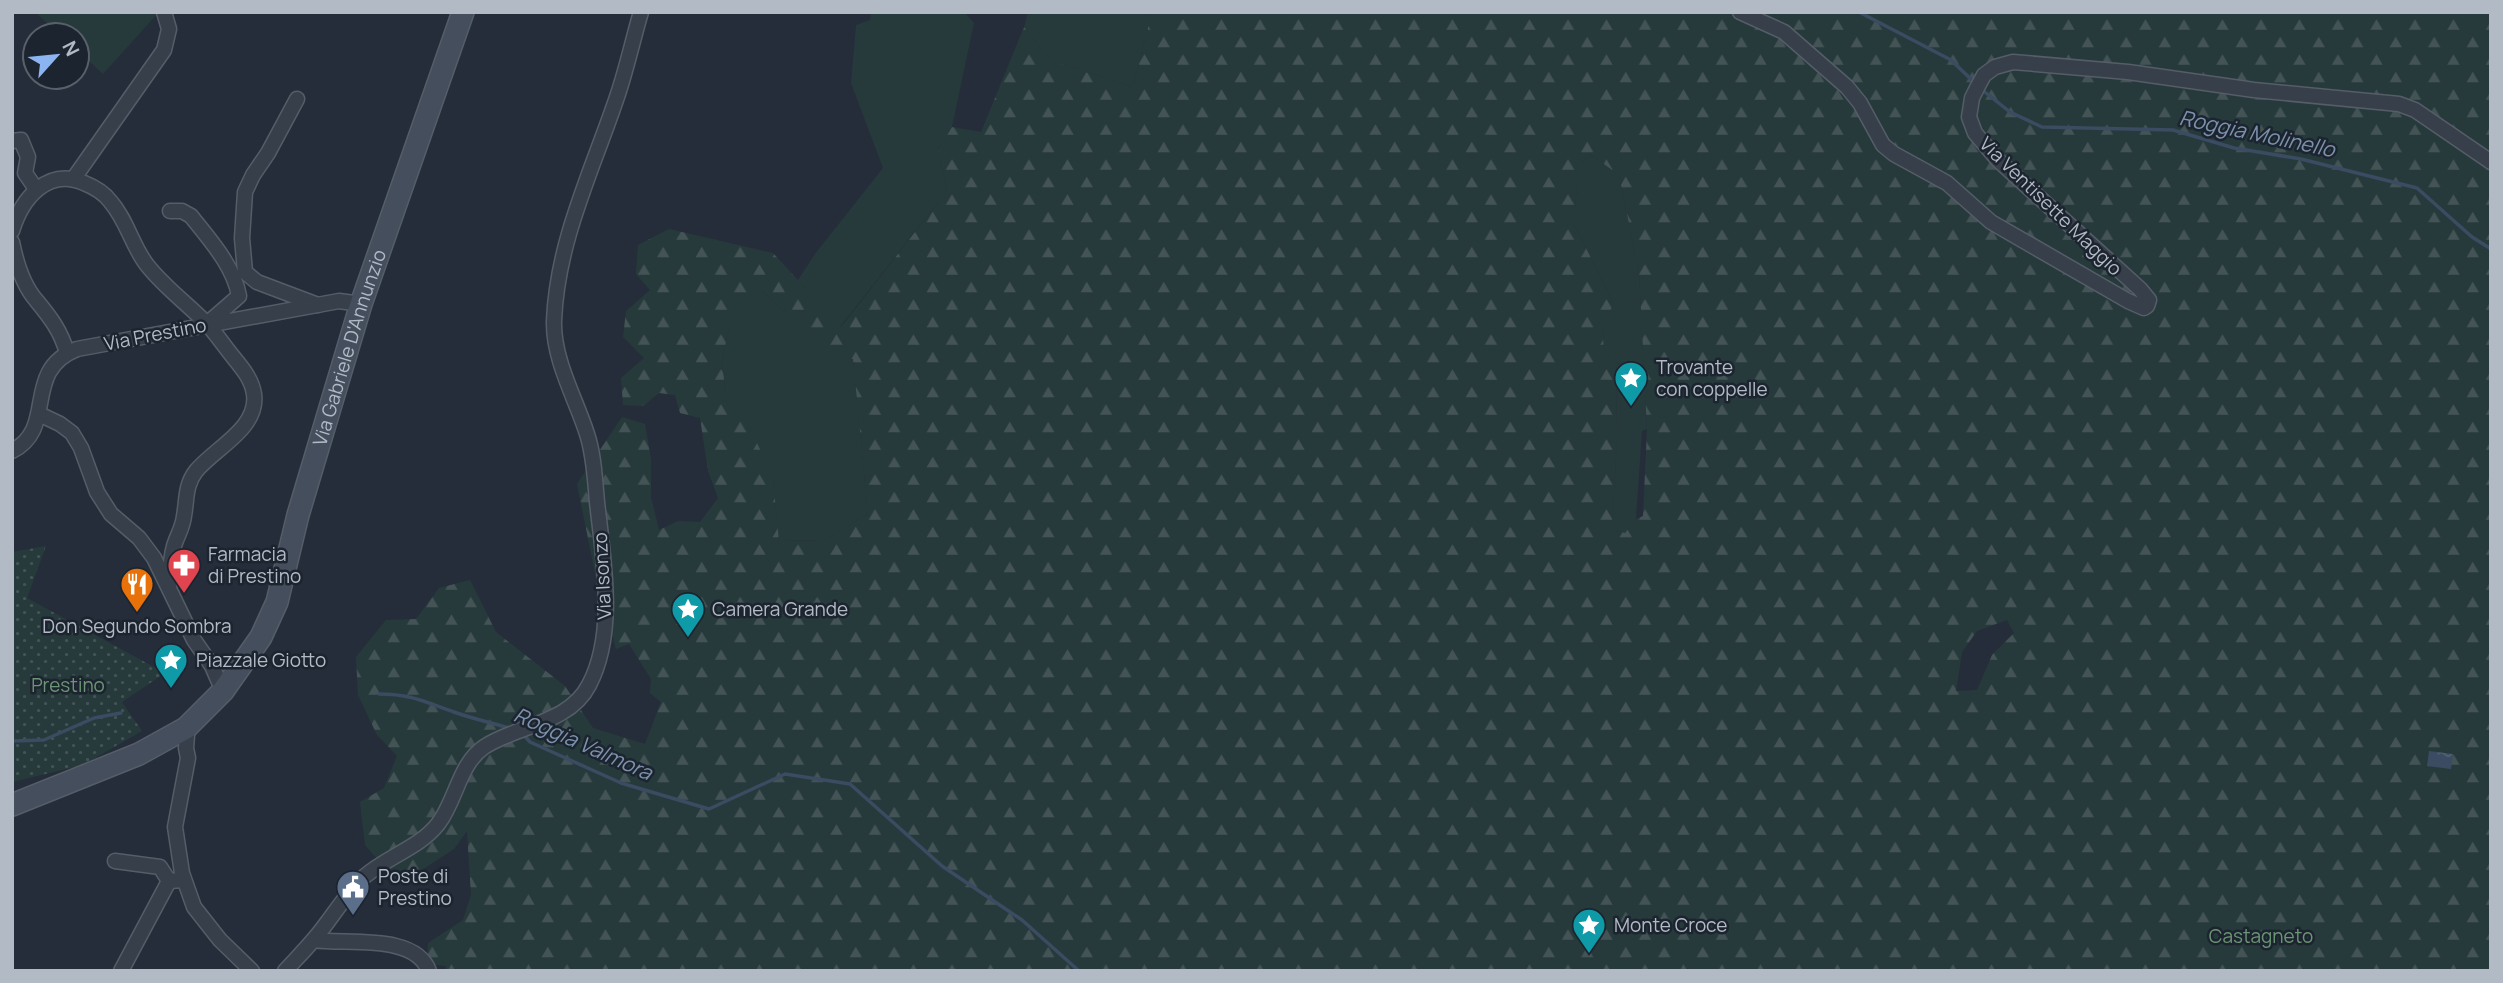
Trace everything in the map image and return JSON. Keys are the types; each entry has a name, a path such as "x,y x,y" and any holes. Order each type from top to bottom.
{"main road":[{"name":"Via Gabriele D'Annunzio","path":"120,761 202,706 226,686 261,637 277,602 298,515 361,304 463,12"},
{"name":"Via Gabriele D'Annunzio","path":"12,805 120,761 182,743 202,706"}],"street":[{"path":"74,178 164,50 169,29 164,12"},
{"name":"Via Isonzo","path":"285,971 314,940 365,876 410,848 440,822 465,770 480,749 564,712 575,704 591,683 598,664 605,626 606,580 589,439 567,380 554,326 556,290 570,226 618,92 641,12"},
{"name":"Via Ventisette Maggio","path":"1740,12 1783,32 1847,87 1860,103 1883,145 1894,154 1947,183 2002,229 2144,308 2149,300 2140,289 1987,148 1970,122 1969,111 1975,92 1984,75 1994,67 2013,62 2128,72 2254,90 2399,104 2415,110 2491,162"},
{"path":"297,99 245,192 242,238 245,272 257,282 319,305"},
{"path":"12,141 21,141 28,157 25,173 36,189"},
{"path":"12,231 16,217 36,189 60,178 74,178 92,186 109,199 122,217 146,263 207,324 246,373 252,386 255,408 245,427 219,448 191,479 187,489 183,525 174,547 169,589"},
{"path":"170,211 182,211 191,216 237,284 239,296 207,324"},
{"path":"12,242 13,256 23,279 34,299 49,313 62,336 67,353 55,362 46,374 39,414 31,437 23,446 12,451"},
{"name":"Via Prestino","path":"67,353 207,324 339,301 361,304"},
{"path":"39,414 72,433 97,492 111,514 139,538 154,558 194,640 226,686"},
{"path":"121,971 177,881 175,827 182,743 194,733 202,706"},
{"path":"115,861 160,867 177,881 220,940 252,971"},
{"path":"314,940 397,946 418,953 429,971"}],"green space":[{"path":"35,12 158,13 103,74 91,63 91,21 45,21"},
{"path":"871,12 964,12 974,23 952,127 938,150 947,191 840,327 798,280 815,254 883,168 851,83 856,25 870,20"},
{"path":"1028,12 1152,12 1133,87 1051,61 1024,27"},
{"name":"Castagneto","path":"1152,12 2491,12 2491,971 445,971 446,966 427,964 428,943 463,920 471,895 467,831 454,849 400,884 365,845 360,802 384,788 397,756 377,735 358,695 356,657 386,620 416,619 439,588 470,580 496,632 565,686 593,728 645,744 661,702 650,693 651,679 629,644 616,649 598,588 577,484 622,417 645,424 651,459 651,497 659,530 678,521 700,522 718,498 708,471 700,418 680,413 675,395 659,393 643,406 623,405 621,378 644,358 623,337 626,311 650,290 636,274 638,245 669,229 773,253 841,327 947,191 938,150 952,127 981,132 1024,27 1051,61 1133,87","holes":["1590,154 1619,175 1639,273 1647,429 1643,516 1636,519 1625,533 1612,529 1617,439 1616,362 1604,350 1602,325 1614,304 1574,224 1578,168","756,285 785,312 806,345 853,359 868,514 825,540 779,541 773,478 742,410 727,405 722,361 730,323","2007,620 2014,633 1992,655 1977,690 1956,691 1962,652 1977,631"]},
{"path":"1590,154 1619,175 1639,273 1647,429 1642,431 1636,519 1625,533 1612,529 1617,439 1616,362 1604,350 1602,325 1614,304 1574,224 1578,168"},
{"path":"755,284 785,312 806,344 853,358 868,514 825,540 779,541 773,478 727,405 722,361 730,323"},
{"name":"Prestino","path":"46,546 27,598 165,673 122,702 142,731 83,765 12,782 12,552"}],"water":[{"path":"2429,751 2453,754 2451,769 2427,766"}],"waterway":[{"name":"Roggia Molinello","path":"1859,12 1951,60 1976,84"},
{"name":"Roggia Molinello","path":"1981,89 2010,112 2042,127 2173,130 2234,148 2301,159 2417,188 2472,237 2491,249"},
{"name":"Roggia Valmora","path":"379,694 418,699 512,729"},
{"name":"Roggia Valmora","path":"12,741 44,740 94,718 121,713"},
{"name":"Roggia Valmora","path":"522,733 530,742 621,783 709,809 785,774 850,784 942,866 1022,920 1079,971"}],"place":[{"name":"Trovante con coppelle","path":"1631,408"},
{"name":"Farmacia di Prestino","path":"184,595"},
{"name":"Don Segundo Sombra","path":"137,614"},
{"name":"Camera Grande","path":"688,639"},
{"name":"Piazzale Giotto","path":"171,690"},
{"name":"Poste di Prestino","path":"353,917"},
{"name":"Monte Croce","path":"1589,955"}]}
